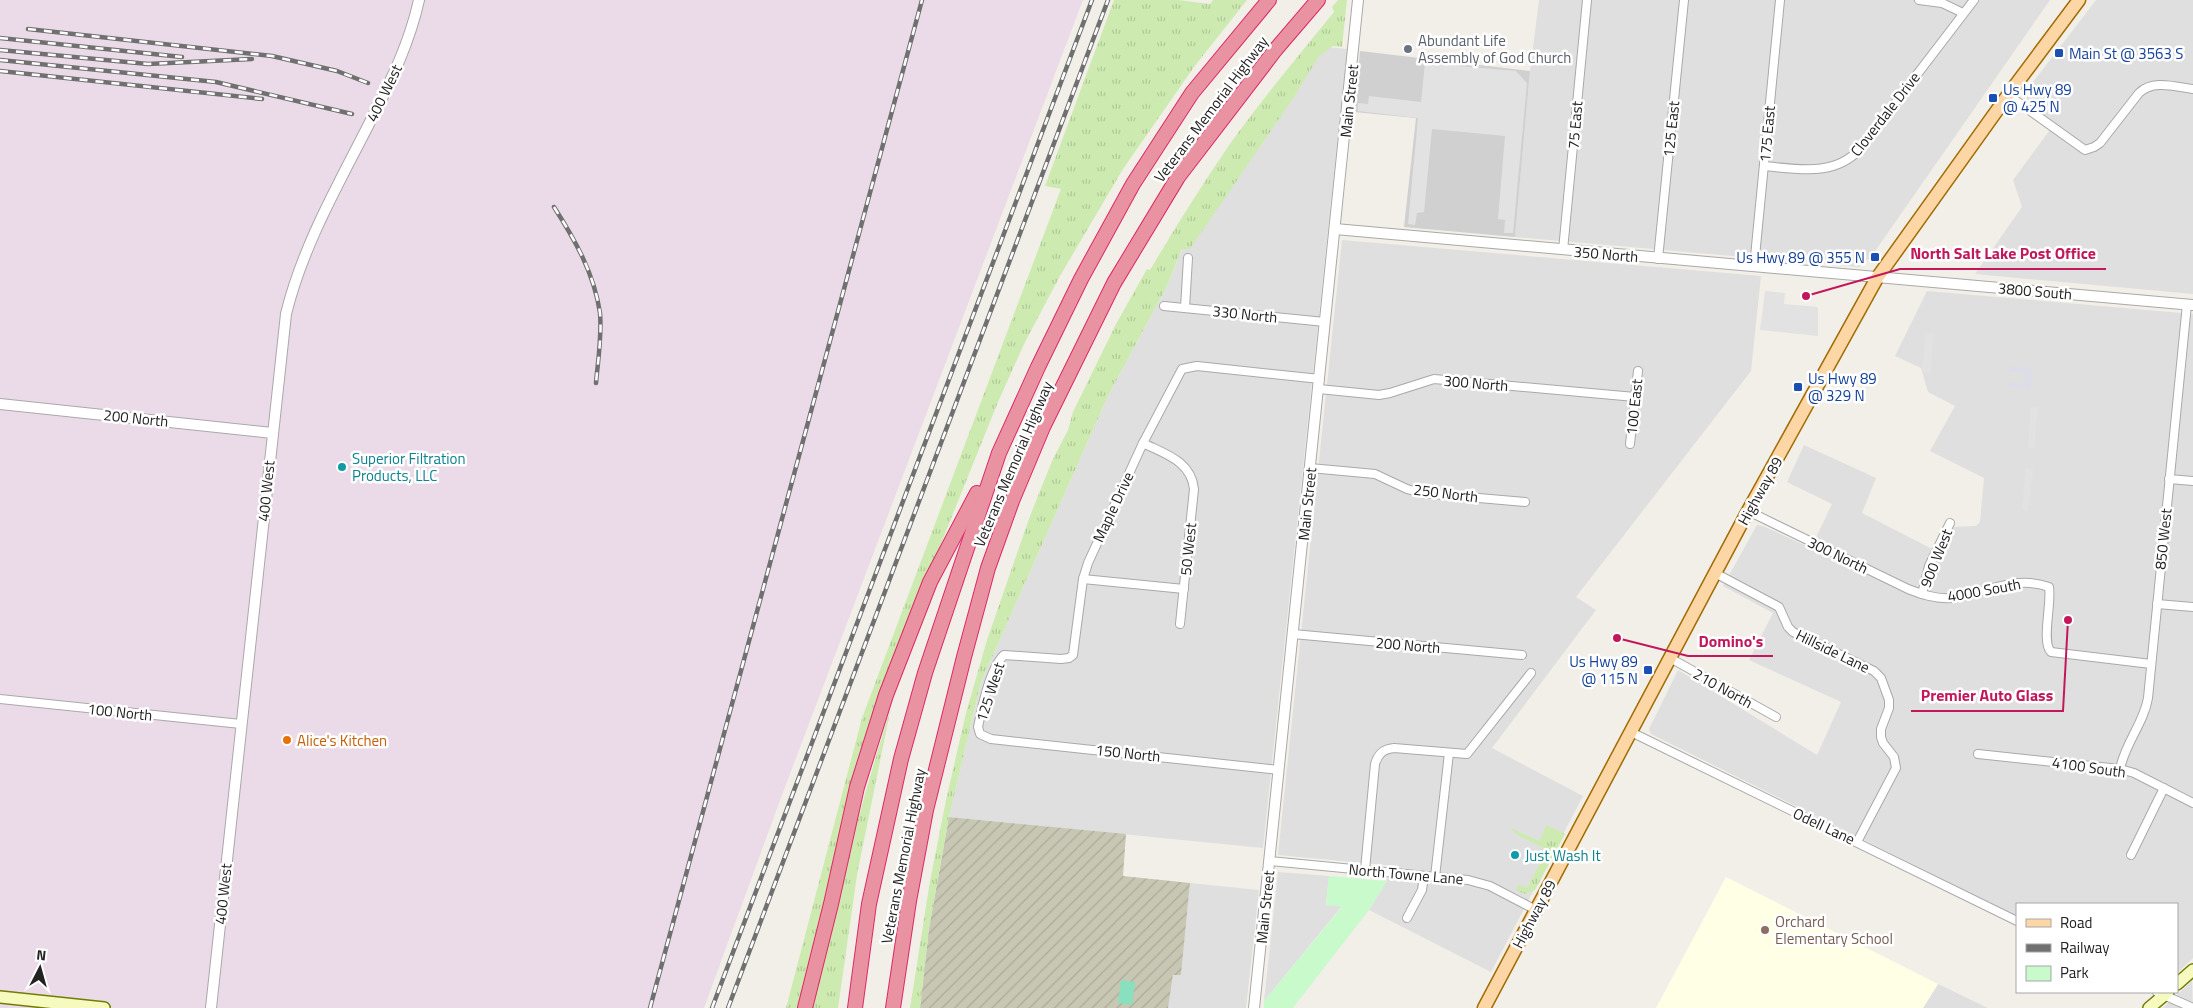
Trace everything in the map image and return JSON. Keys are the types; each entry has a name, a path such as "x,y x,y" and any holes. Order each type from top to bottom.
{"highway":[{"name":"Veterans Memorial Highway","path":"855,1008 869,904 901,759 925,673 999,453 1081,279 1133,184 1192,92 1269,0"},
{"name":"Veterans Memorial Highway","path":"893,1008 908,901 926,810 964,657 988,568 1040,435 1114,283 1178,176 1276,49 1318,0"},
{"path":"805,1008 857,787 886,695 930,582 999,453"}],"main road":[{"name":"Highway 89","path":"1484,1008 1748,510 1877,278 2008,95 2079,0"},
{"path":"2178,983 2193,970"},
{"path":"2149,1008 2163,993"},
{"path":"0,997 104,1008"}],"street":[{"name":"400 West","path":"210,1008 283,329 296,278 309,243 393,77 409,36 419,0"},
{"name":"Main Street","path":"1254,1008 1358,0"},
{"name":"75 East","path":"1563,250 1586,0"},
{"name":"125 East","path":"1658,258 1684,0"},
{"name":"175 East","path":"1754,267 1780,0"},
{"path":"1919,0 1942,3 1963,13"},
{"name":"Cloverdale Drive","path":"1764,166 1817,170 1831,168 1849,160 1860,149 1974,0"},
{"path":"2008,95 2085,150 2091,149 2100,143 2145,88 2158,85 2193,88"},
{"name":"350 North","path":"1335,230 1877,278"},
{"path":"1184,308 1188,258"},
{"name":"3800 South","path":"1877,278 2190,305"},
{"name":"850 West","path":"2120,769 2126,749 2146,708 2169,479 2190,305"},
{"name":"330 North","path":"1164,306 1326,322"},
{"name":"Maple Drive","path":"1006,654 1061,659 1071,657 1075,649 1083,578 1090,558 1143,443 1178,374 1185,367 1197,366 1320,379"},
{"name":"100 East","path":"1630,444 1638,371"},
{"name":"300 North","path":"1318,390 1385,394 1434,379 1635,398"},
{"name":"200 North","path":"0,404 272,433"},
{"name":"50 West","path":"1143,443 1179,461 1190,474 1194,489 1180,624"},
{"name":"250 North","path":"1310,468 1375,474 1421,493 1525,502"},
{"path":"2169,479 2193,481"},
{"name":"300 North","path":"1748,510 1901,586"},
{"name":"900 West","path":"1922,594 1929,566 1950,523"},
{"name":"Hillside Lane","path":"1715,573 1779,607 1783,612 1788,627 1793,632 1874,671 1881,678 1890,706 1881,729 1881,737 1883,744 1894,757 1896,768 1857,842"},
{"path":"1083,578 1184,589"},
{"name":"4000 South","path":"1901,586 1922,594 1949,598 2014,584 2028,583 2049,587 2046,643 2051,652 2151,664"},
{"path":"2157,604 2193,607"},
{"name":"200 North","path":"1293,634 1522,655"},
{"name":"125 West","path":"979,732 978,727 989,686 999,661 1006,654"},
{"name":"210 North","path":"1670,658 1776,717"},
{"path":"1365,870 1375,764 1379,755 1387,749 1394,748 1467,754 1531,673"},
{"name":"100 North","path":"0,699 241,724"},
{"name":"150 North","path":"979,732 984,737 991,739 1279,770"},
{"name":"Odell Lane","path":"1631,732 2016,921"},
{"path":"1435,876 1449,753"},
{"name":"4100 South","path":"1978,754 2120,769 2134,773 2193,802"},
{"path":"2131,855 2164,788"},
{"name":"North Towne Lane","path":"1269,862 1468,880 1483,884 1536,910"},
{"path":"1407,918 1422,890 1424,876"},
{"path":"2163,993 2193,1008"}],"shaded area":[{"path":"0,0 1083,0 782,795 704,1008 0,1008"},
{"path":"1539,0 2050,0 1871,257 1859,267 1515,237 1530,71"},
{"path":"2096,0 2193,0 2193,294 1975,274 2022,207 2013,180 2055,123 2027,102 2027,90"},
{"path":"1316,46 1347,49 1263,848 949,817 981,682 1108,396 1167,286 1194,221"},
{"path":"1360,51 1530,71 1515,237 1404,227 1416,118 1354,112"},
{"path":"1425,63 1516,71 1527,83 1513,233 1504,233 1505,220 1498,219 1505,136 1432,129 1424,212 1417,213 1415,225 1408,224 1418,118 1358,111 1358,103 1368,104 1369,96 1421,102"},
{"path":"1342,240 1761,276 1751,371 1576,597 1596,610 1492,748 1583,796 1491,972 1369,910 1395,866 1278,855"},
{"path":"1765,291 1785,293 1784,304 1818,307 1818,336 1760,330"},
{"path":"1927,291 2193,314 2193,958 2178,972 2178,903 2016,903 2016,916 1651,734 1649,729 1678,670 1817,755 1841,702 1749,660 1773,613 1723,586 1757,525 1811,548 1832,504 1787,482 1804,445 1876,478 1862,513 1940,553 1952,527 1976,526 1980,522 1984,478 1930,451 1955,406 1928,392 1921,368 1895,356"},
{"path":"1926,334 1934,334 1930,373 1922,372"},
{"path":"2010,366 2032,368 2031,389 2008,387 2009,382 2025,383 2025,373 2009,372"},
{"path":"2031,407 2038,407 2034,449 2028,448"},
{"path":"2026,468 2033,469 2028,511 2022,510"},
{"path":"949,817 1126,834 1123,876 1190,883 1181,975 1173,975 1168,1008 920,1008 929,928"},
{"path":"1278,872 1329,876 1326,904 1342,906 1264,1001"},
{"name":"Orchard Elementary School","path":"1726,877 1938,984 1923,1008 1656,1008"},
{"path":"1190,883 1259,890 1246,1008 1168,1008 1173,975 1181,975"},
{"path":"2192,981 2193,1008 2163,1008"},
{"path":"1938,984 1988,1008 1923,1008"}],"green space":[{"path":"1114,0 1178,0 1210,4 1213,0 1247,0 1194,67 1123,169 1060,276 1025,342 998,402 905,633 799,1008 786,1008 862,718 1061,189 1045,186"},
{"path":"1338,0 1347,0 1342,47 1333,46 1319,56 1294,97 1190,249 1182,249 1167,286 1108,396 981,682 949,817 929,928 920,1008 910,1008 930,881 966,713 987,640 1030,516 1052,461 1068,430 1073,412 1116,324 1147,269 1150,270 1232,141 1334,12 1332,7"},
{"path":"891,707 857,875 838,1008 813,1008 838,894"},
{"path":"1547,825 1565,834 1535,890 1524,894 1516,890 1519,884 1527,888 1547,850 1516,834 1511,828 1539,841"},
{"path":"1329,876 1387,881 1369,910 1293,1008 1264,1008 1264,1001 1342,907 1326,905"},
{"path":"1121,980 1135,982 1132,1005 1118,1003"}],"railway":[{"path":"650,1008 922,0"},
{"path":"712,1008 1092,0"},
{"path":"728,1008 1108,0"},
{"path":"28,29 272,56 337,71 368,83"},
{"path":"0,38 182,57"},
{"path":"0,50 148,64 252,59"},
{"path":"0,60 216,82 352,114"},
{"path":"0,71 262,99"},
{"path":"554,207 583,257 597,298 600,313 600,348 596,383"}],"place":[{"name":"Abundant Life Assembly of God Church","path":"1408,49"},
{"name":"Main St @ 3563 S","path":"2059,53"},
{"name":"Us Hwy 89 @ 425 N","path":"1993,98"},
{"name":"Us Hwy 89 @ 355 N","path":"1875,257"},
{"name":"North Salt Lake Post Office","path":"1806,296"},
{"name":"Us Hwy 89 @ 329 N","path":"1798,387"},
{"name":"Superior Filtration Products, LLC","path":"342,467"},
{"name":"Premier Auto Glass","path":"2068,620"},
{"name":"Domino's","path":"1617,638"},
{"name":"Us Hwy 89 @ 115 N","path":"1648,670"},
{"name":"Alice's Kitchen","path":"287,740"},
{"name":"Just Wash It","path":"1515,855"},
{"name":"Orchard Elementary School","path":"1765,930"}]}
